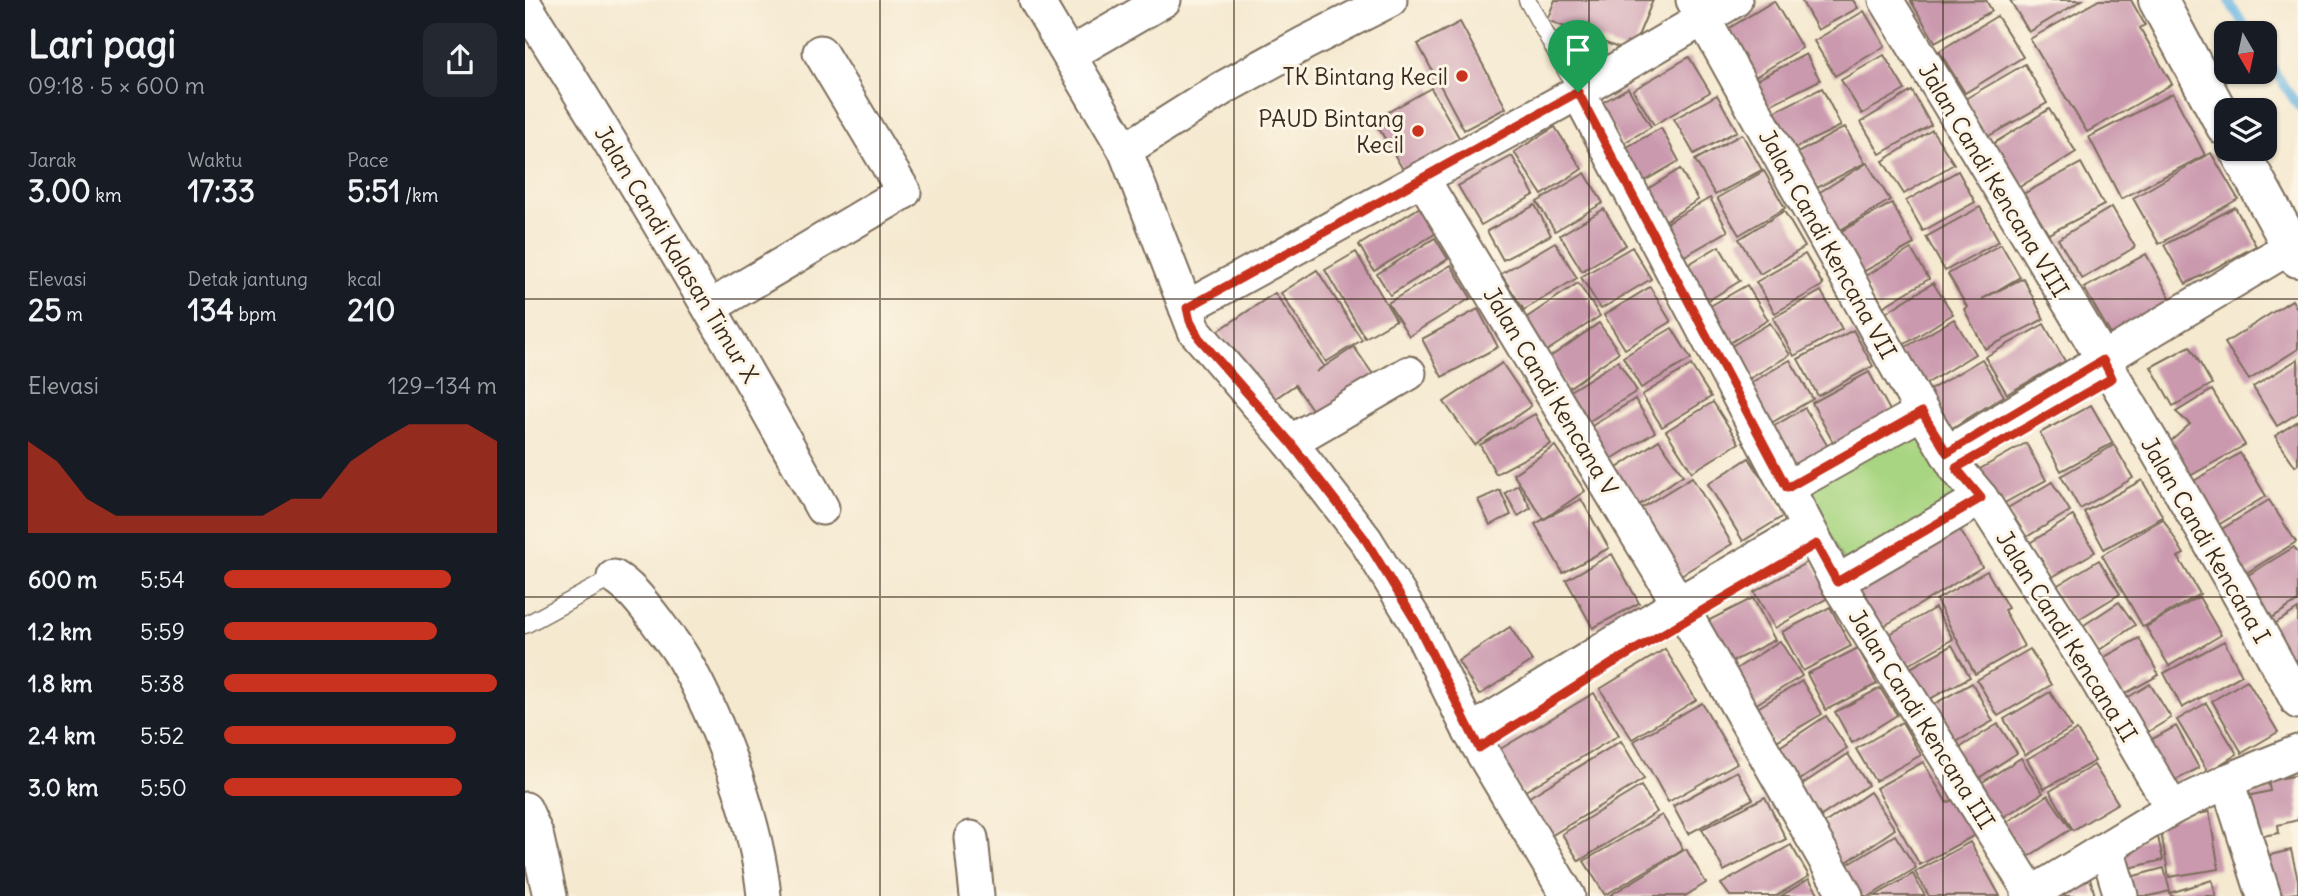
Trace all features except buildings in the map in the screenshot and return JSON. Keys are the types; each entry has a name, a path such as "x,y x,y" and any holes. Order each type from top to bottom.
{"street":[{"path":"1036,0 1125,150 1190,321 1199,338 1290,442 1372,551 1416,622 1475,740 1568,896"},
{"path":"1069,55 1164,0"},
{"path":"1125,150 1223,88 1390,0"},
{"path":"1187,308 1578,92 1697,10 1735,0"},
{"name":"Jalan Candi Kencana VIII","path":"1886,0 2108,369"},
{"path":"2158,0 2214,105"},
{"name":"Jalan Candi Kalasan Timur X","path":"525,5 628,169 710,307 822,508"},
{"name":"Jalan Candi Kencana VII","path":"1697,10 1951,461"},
{"path":"710,307 904,192 820,52"},
{"name":"Jalan Candi Kencana III","path":"1578,92 1811,536 2030,895"},
{"path":"1951,461 2295,257 2244,161"},
{"name":"Jalan Candi Kencana V","path":"1422,178 1684,611 1846,896"},
{"name":"Jalan Candi Kencana I","path":"2108,369 2239,593 2298,702"},
{"path":"1290,442 1409,373"},
{"path":"1787,488 1922,412"},
{"name":"Jalan Candi Kencana II","path":"1951,461 1981,498 2093,673 2172,808"},
{"path":"1837,582 1981,498"},
{"path":"1475,740 1811,536"},
{"path":"614,577 640,599 682,656 709,708 746,815 762,876 764,896"},
{"path":"2030,895 2172,808 2227,781 2298,752"},
{"path":"2227,781 2264,896"},
{"path":"525,809 536,834 550,896"},
{"path":"971,838 977,896"},
{"path":"2107,849 2121,896"}],"lane":[{"path":"1527,0 1578,92"},
{"path":"525,625 614,577"}],"green space":[{"path":"1917,425 1959,500 1844,563 1803,488"}],"waterway":[{"path":"2228,0 2241,21"},
{"path":"2277,75 2298,106"}],"place":[{"name":"TK Bintang Kecil","path":"1462,76"},
{"name":"PAUD Bintang Kecil","path":"1418,131"}],"route":[{"path":"1578,92 1787,488 1922,412 1947,453 2103,360 2112,378 1956,468 1981,498 1877,560 1837,582 1816,544 1613,663 1479,748 1416,622 1365,539 1290,442 1199,338 1187,308 1578,92"}]}
